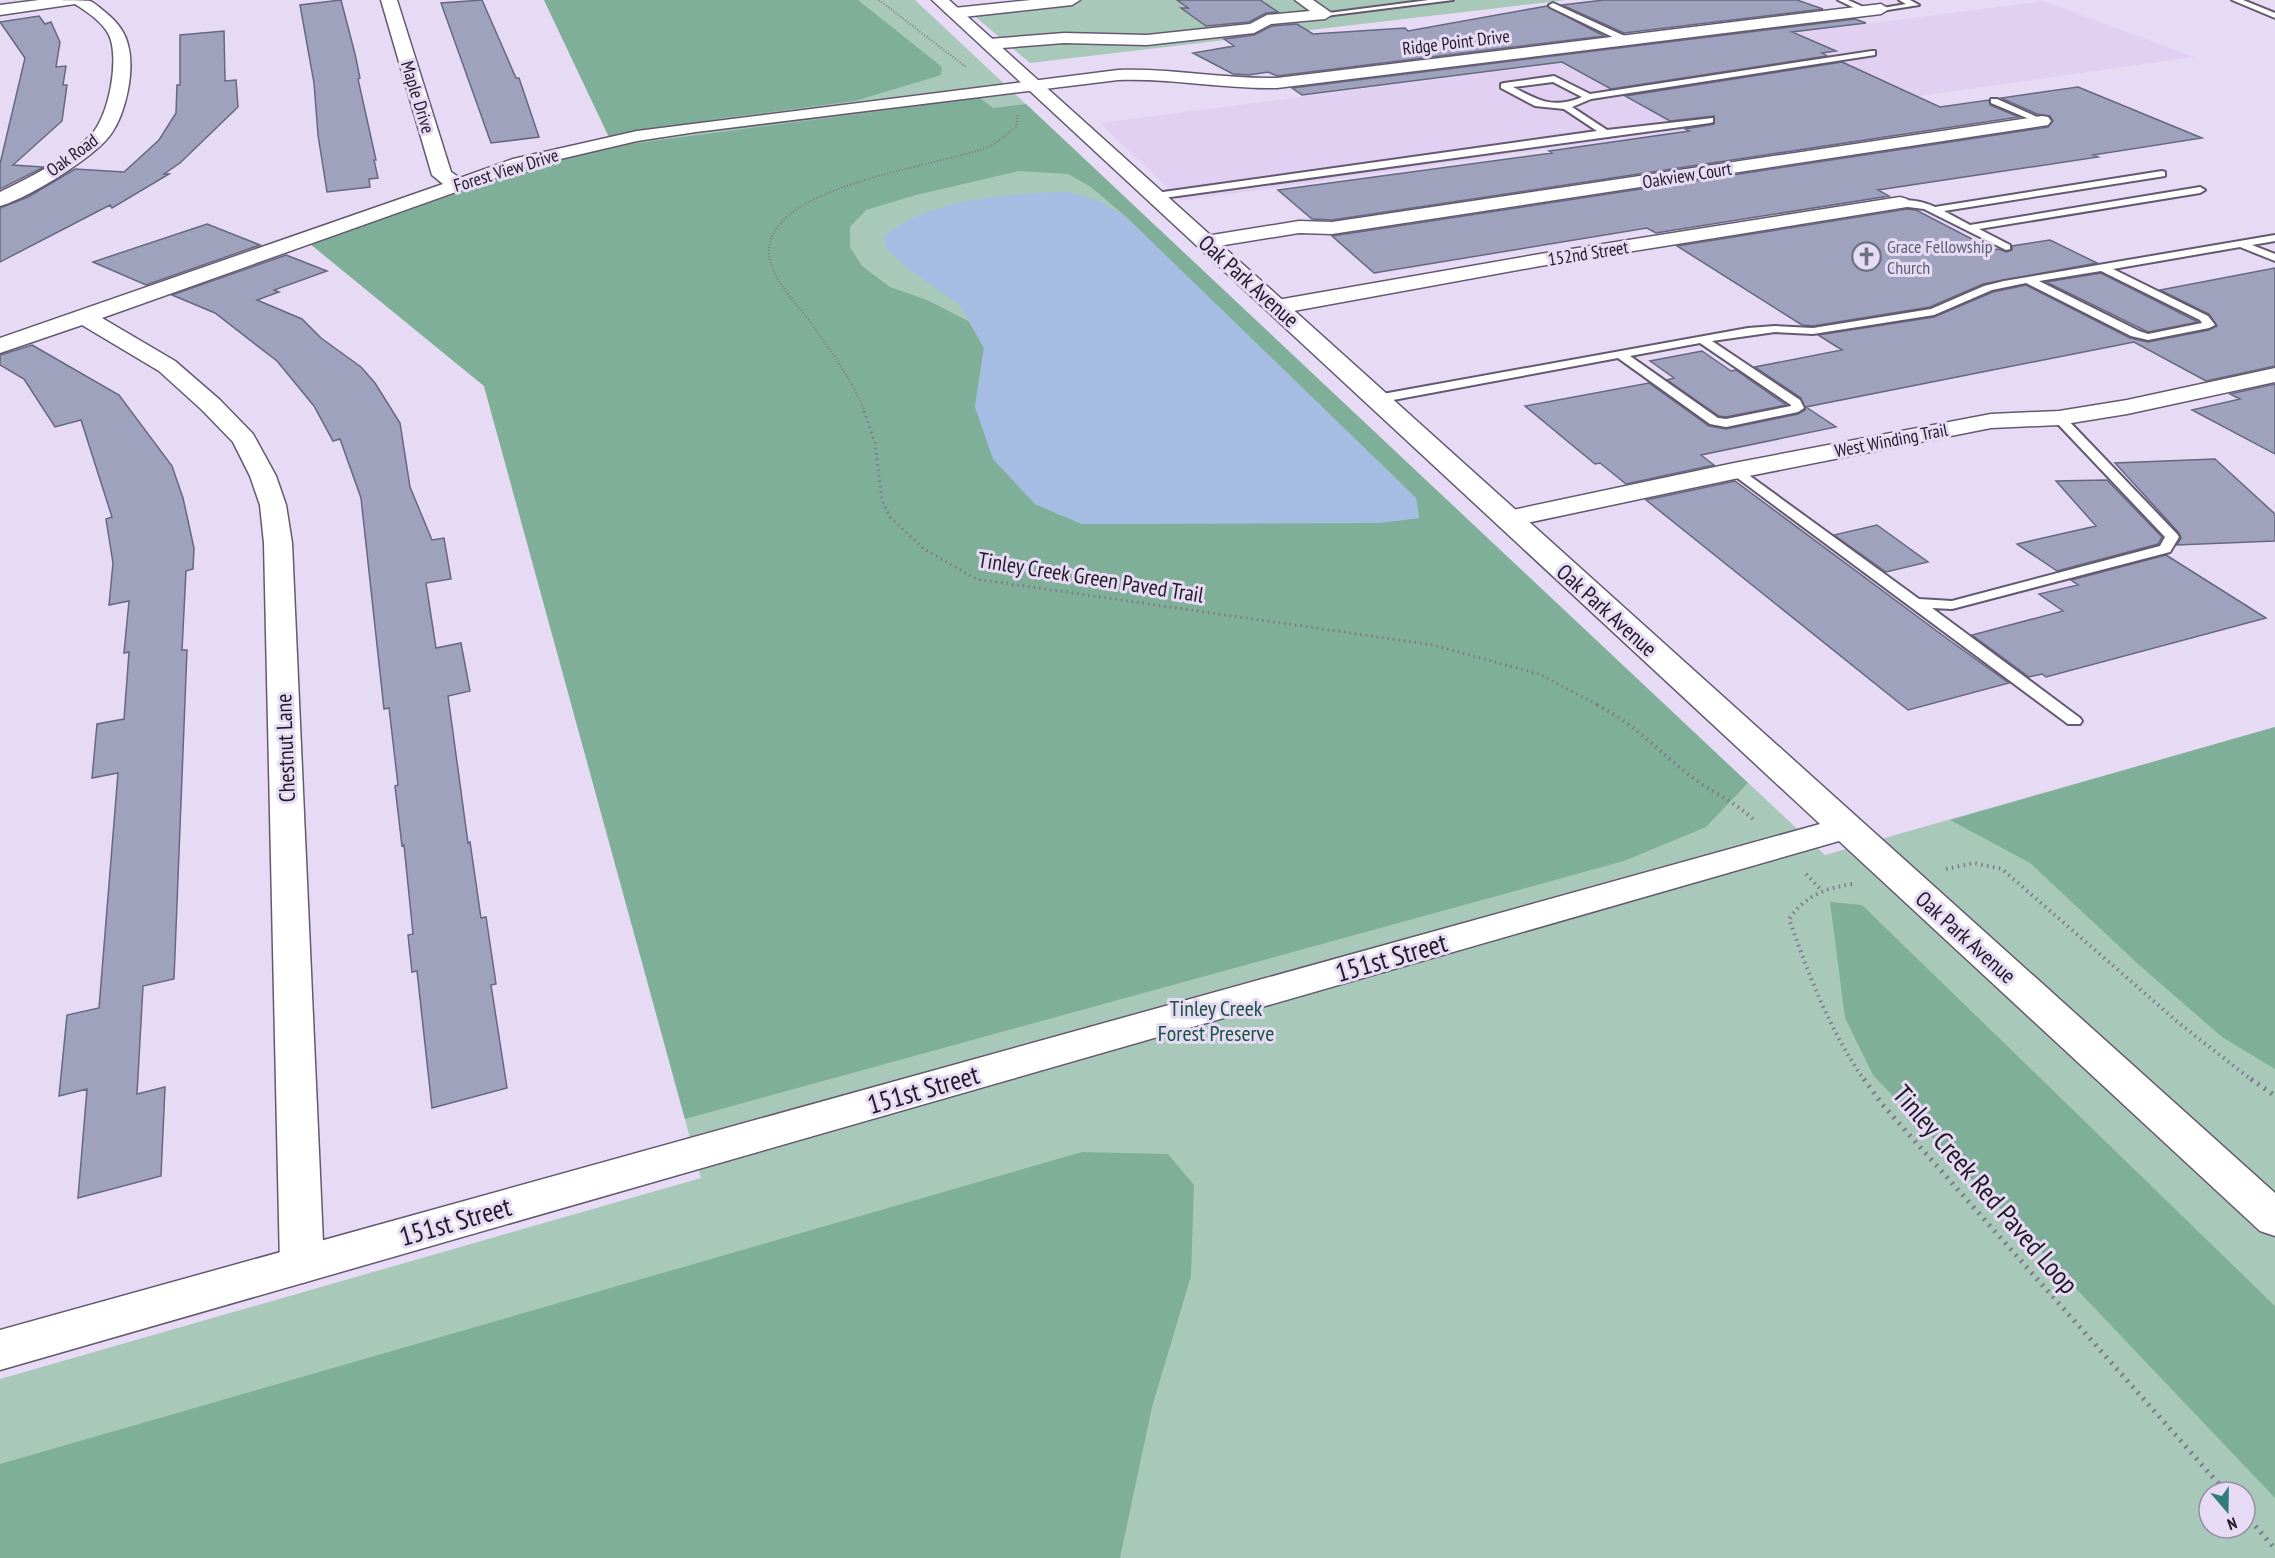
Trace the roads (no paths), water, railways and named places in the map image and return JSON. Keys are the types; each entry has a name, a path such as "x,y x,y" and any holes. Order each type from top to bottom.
{"street":[{"path":"0,10 72,0"},
{"name":"Oak Road","path":"0,200 74,157 102,133 113,113 123,57 120,40 115,28 105,18 79,0"},
{"name":"Maple Drive","path":"389,0 442,175 458,185"},
{"path":"947,6 1072,0"},
{"path":"1303,0 1325,14"},
{"name":"Oak Park Avenue","path":"947,6 2275,1219"},
{"name":"Ridge Point Drive","path":"1035,86 1144,73 1248,85 1277,83 1874,10"},
{"path":"989,44 1064,38 1147,40 1254,28 1267,20 1325,14"},
{"name":"Forest View Drive","path":"0,346 520,163 637,136 707,125 1035,86"},
{"name":"Oakview Court","path":"1213,249 1312,240 1332,228 2042,121"},
{"name":"152nd Street","path":"1276,307 1552,258 1900,203"},
{"name":"Chestnut Lane","path":"85,317 167,366 211,405 244,439 263,476 273,505 278,543 302,1265"},
{"name":"West Winding Trail","path":"1508,519 1734,471 1991,421 2059,418 2275,375"},
{"name":"151st Street","path":"0,1350 1846,828"}],"lane":[{"path":"1325,14 1449,0"},
{"path":"1842,0 1874,10 1915,5 1903,0"},
{"path":"2236,0 2275,16"},
{"path":"1553,5 1626,40"},
{"path":"1566,108 1589,98 1764,68 1872,53"},
{"path":"1589,98 1554,79 1504,86 1538,104 1566,108 1605,133"},
{"path":"1994,101 2042,121"},
{"path":"1156,196 1710,120"},
{"path":"1933,210 2162,174"},
{"path":"1968,228 2200,190"},
{"path":"1900,203 1926,206 2006,247"},
{"path":"1377,399 1701,339 1766,329 1813,331 1934,312 1988,288 2275,238"},
{"path":"2241,244 2275,258"},
{"path":"2028,280 2135,334 2148,337 2209,325 2204,318 2102,267"},
{"path":"1619,354 1714,421 1726,423 1798,408 1796,403 1701,339"},
{"path":"1915,603 1952,605 2165,549 2172,537 2059,418"},
{"path":"1734,471 2074,721"}],"water":[{"path":"1069,192 1101,202 1125,216 1416,498 1419,518 1378,523 1082,524 1035,504 993,459 975,407 984,348 959,304 908,269 886,249 884,236 924,213 972,200 997,196"}],"place":[{"name":"Grace Fellowship Church","path":"1866,256"}],"park label":[{"name":"Tinley Creek Forest Preserve","path":"1216,1020"}]}
